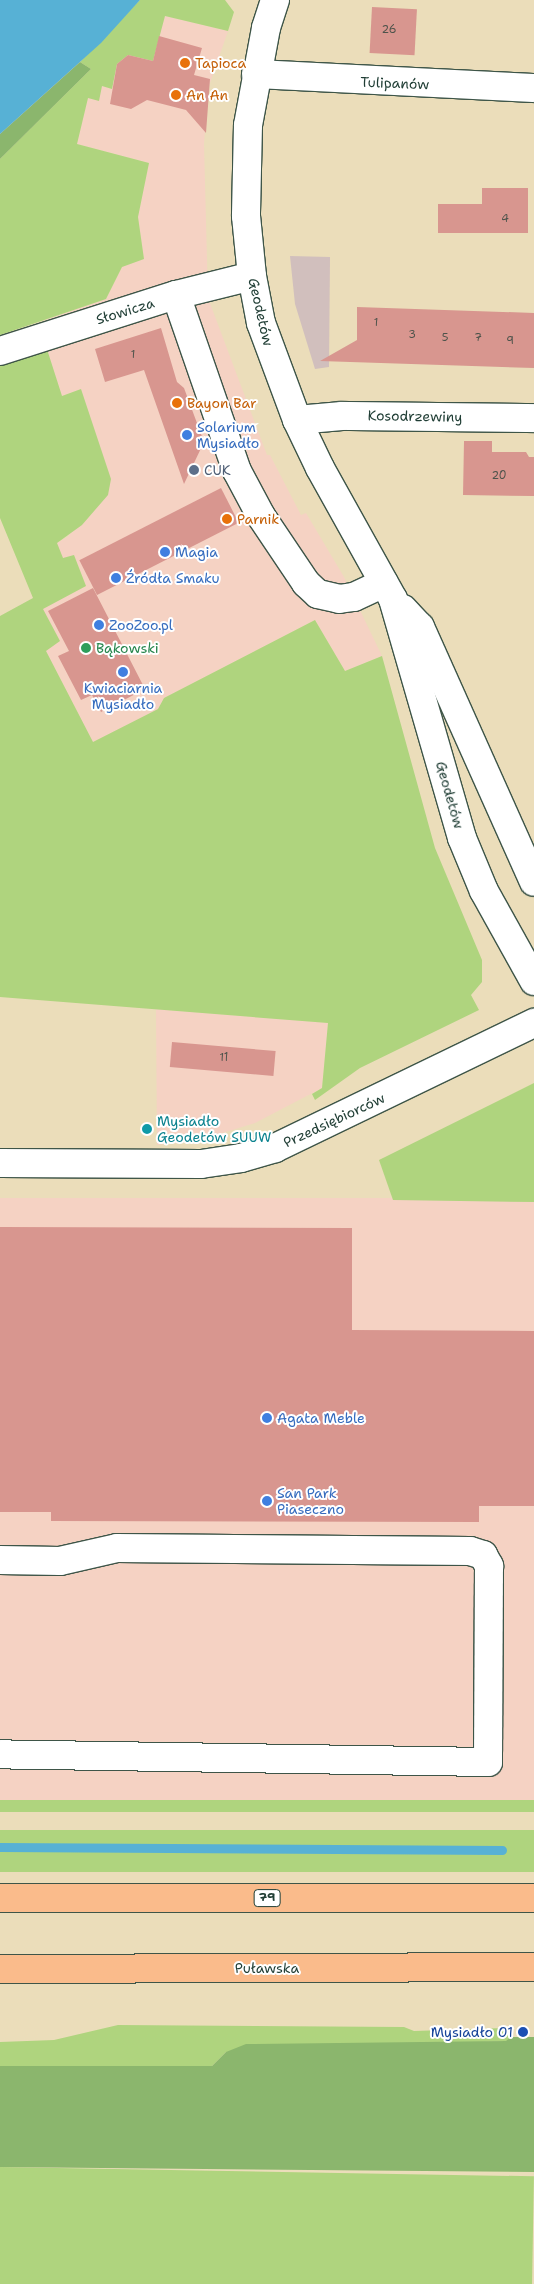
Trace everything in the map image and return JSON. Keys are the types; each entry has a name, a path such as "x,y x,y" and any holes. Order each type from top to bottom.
{"main road":[{"name":"79","path":"0,1898 534,1898"},
{"name":"Puławska","path":"0,1968 534,1966"}],"street":[{"name":"Geodetów","path":"275,0 256,74 248,124 246,216 252,276 270,351 297,420 320,468 389,591 420,627 534,882"},
{"name":"Tulipanów","path":"256,74 534,88"},
{"name":"Słowicza","path":"0,351 176,295 252,276"},
{"path":"176,295 236,471 260,516 306,583 318,594 339,599 389,591"},
{"name":"Kosodrzewiny","path":"297,420 342,416 534,418"},
{"name":"Geodetów","path":"389,591 462,838 484,891 534,981"},
{"name":"Przedsiębiorców","path":"0,1163 201,1164 241,1158 275,1148 534,1023"},
{"path":"0,1560 60,1561 117,1548 470,1550 483,1555 489,1575 488,1762 0,1754"}],"shaded area":[{"path":"165,16 228,31 208,89 204,144 208,298 267,455 270,455 301,515 306,513 344,577 382,656 345,671 315,620 164,698 159,709 93,742 46,651 43,608 86,586 74,555 63,559 57,543 69,536 92,424 81,389 62,396 45,343 43,321 106,299 122,267 144,259 138,217 149,163 77,144 88,98 102,86 112,89 117,64 159,36"},
{"path":"290,256 330,257 329,367 315,369 295,304"},
{"path":"156,1009 328,1023 322,1088 255,1123 200,1140 157,1145"},
{"name":"San Park Piaseczno","path":"0,1198 534,1198 534,1800 0,1800"}],"green space":[{"path":"140,0 225,0 234,12 228,31 165,16 153,61 128,55 117,64 112,89 102,86 99,101 88,98 77,144 149,163 138,217 144,259 122,267 106,299 0,335 0,159 91,69 80,62"},
{"path":"80,62 91,69 0,159 0,134"},
{"path":"45,343 62,396 81,389 111,479 108,495 82,525 57,543 63,558 74,555 86,586 43,609 60,641 46,651 93,742 158,709 164,698 315,620 345,671 382,656 435,848 482,960 482,982 471,995 479,1010 360,1068 315,1100 312,1094 322,1088 328,1023 0,997 0,616 33,598 0,518 0,359"},
{"path":"534,1083 534,1202 393,1200 379,1160"},
{"path":"0,1800 534,1800 534,1812 0,1812"},
{"path":"0,1830 534,1830 534,1872 0,1872"},
{"path":"118,2025 404,2027 414,2031 504,2028 511,2037 507,2041 226,2052 212,2066 0,2066 0,2042 54,2040"},
{"path":"511,2037 534,2037 534,2172 0,2167 0,2066 212,2066 226,2052 246,2044 506,2041"},
{"path":"0,2167 534,2176 532,2284 0,2284"}],"water":[{"path":"0,0 140,0 101,43 0,134"}],"building":[{"path":"372,7 417,9 415,55 370,53"},
{"path":"159,36 202,48 194,75 210,79 206,133 186,110 147,100 131,109 110,104 117,64 128,55 153,61"},
{"path":"482,188 528,188 528,233 438,233 438,204 482,204"},
{"path":"357,307 534,313 534,368 320,361 357,340"},
{"path":"161,328 177,382 184,388 204,442 184,484 144,370 105,382 95,349"},
{"path":"464,441 492,441 492,452 526,452 529,457 534,457 534,496 463,495"},
{"path":"221,488 239,523 97,595 79,560"},
{"path":"93,588 145,689 101,712 92,695 81,700 58,656 69,651 48,611"},
{"path":"172,1042 276,1051 273,1076 170,1067"},
{"name":"Agata Meble","path":"0,1227 352,1228 352,1330 534,1331 534,1506 479,1506 479,1522 51,1521 51,1512 0,1512"}],"waterway":[{"path":"0,1847 502,1850"}],"place":[{"name":"Tapioca","path":"185,63"},
{"name":"An An","path":"176,95"},
{"name":"Bayon Bar","path":"177,403"},
{"name":"Solarium Mysiadło","path":"187,435"},
{"name":"CUK","path":"194,470"},
{"name":"Parnik","path":"227,519"},
{"name":"Magia","path":"165,552"},
{"name":"Źródła Smaku","path":"116,578"},
{"name":"ZooZoo.pl","path":"99,625"},
{"name":"Bąkowski","path":"86,648"},
{"name":"Kwiaciarnia Mysiadło","path":"123,672"},
{"name":"Mysiadło Geodetów SUUW","path":"147,1129"},
{"name":"Agata Meble","path":"267,1418"},
{"name":"San Park Piaseczno","path":"267,1501"},
{"name":"Mysiadło 01","path":"523,2032"}]}
